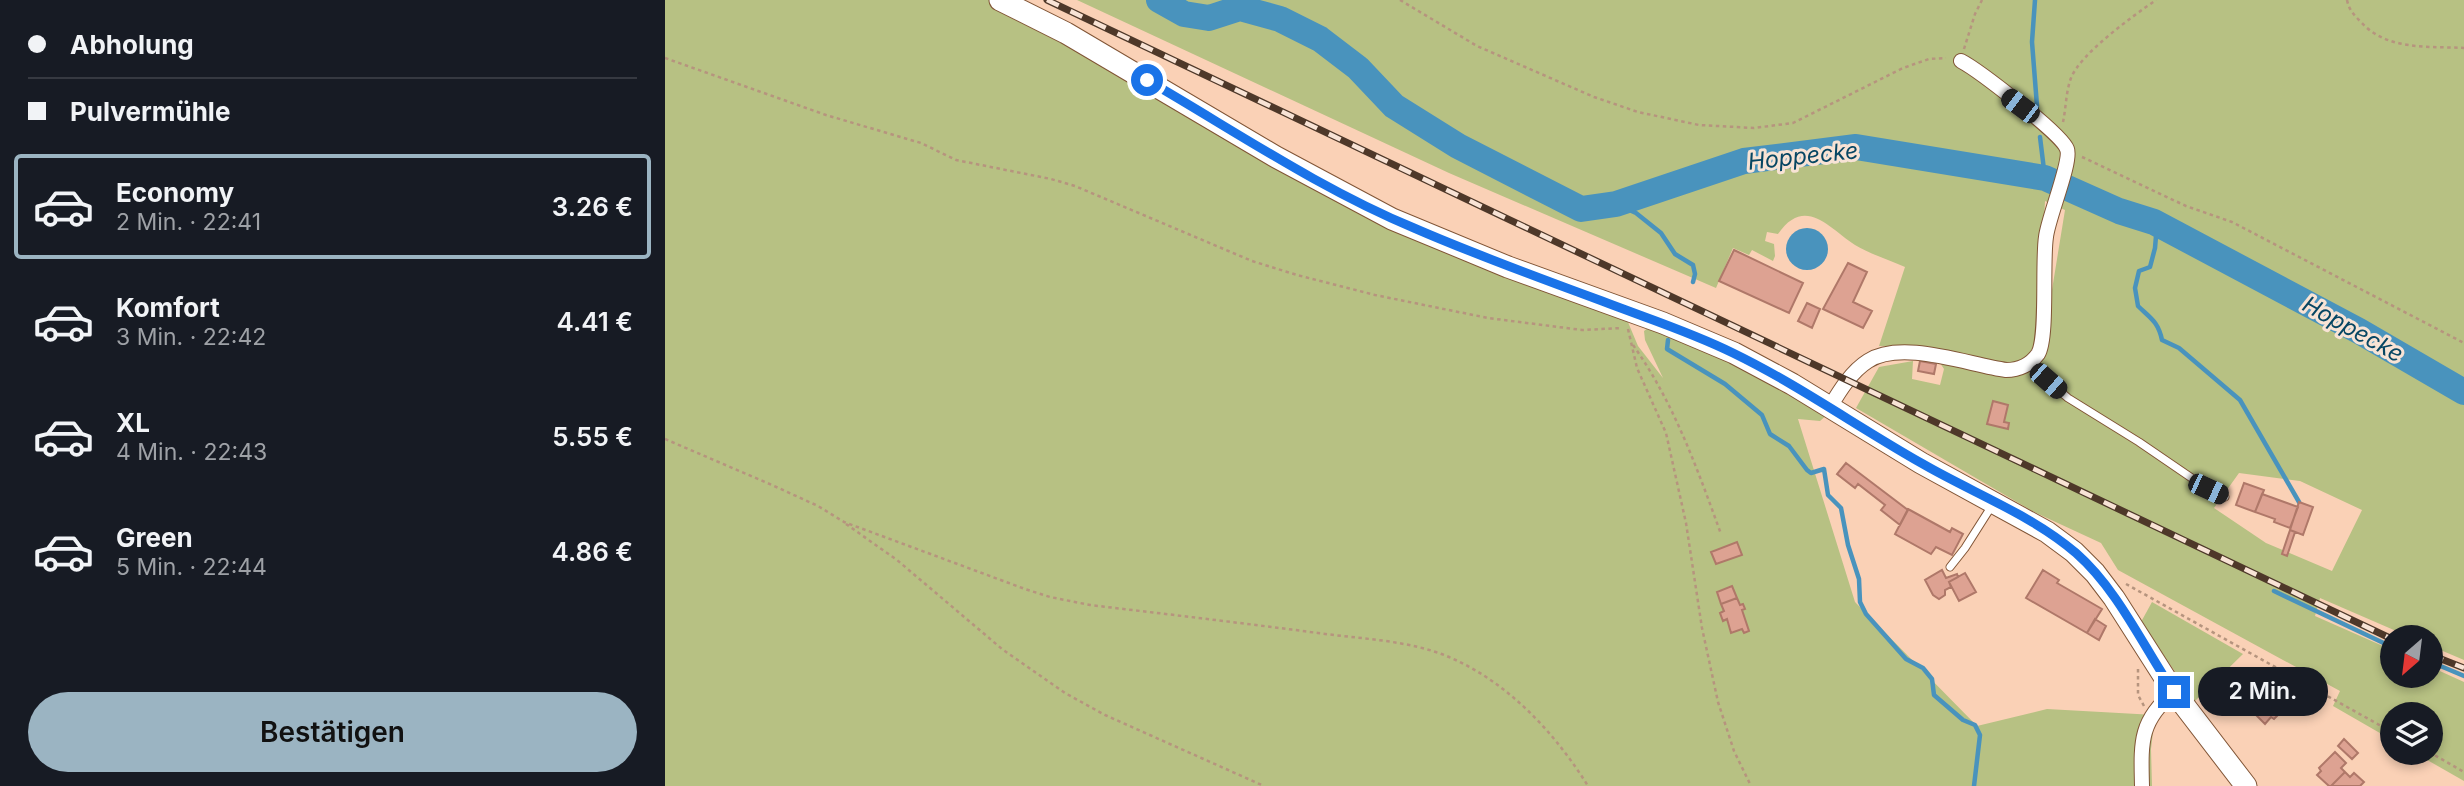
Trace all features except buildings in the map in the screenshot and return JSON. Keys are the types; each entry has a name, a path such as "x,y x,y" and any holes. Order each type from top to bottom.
{"main road":[{"path":"1000,0 1066,33 1276,157 1392,219 1632,323 1734,353 1830,407 1921,463 2047,532 2086,563 2114,598 2174,692 2246,786"}],"street":[{"path":"1830,407 1857,370 1884,354 1920,354 2006,370 2028,364 2038,354 2042,342 2045,241 2069,155 2060,137 1961,61"},
{"path":"2142,786 2144,738 2152,714 2158,705 2174,692"}],"lane":[{"path":"2028,364 2068,398 2225,497"},
{"path":"1950,567 1994,502"}],"path":[{"path":"1400,0 1477,46 1594,97 1639,112 1699,125 1754,128 1793,123 1911,65 1938,58 1961,61 1982,0"},
{"path":"2060,137 2070,80 2077,66 2156,0"},
{"path":"2347,0 2349,9 2370,32 2390,42 2464,48"},
{"path":"665,58 816,112 921,143 956,160 1051,178 1075,186 1252,261 1297,275 1375,295 1488,318 1582,330 1632,323 1637,368 1666,433 1686,523 1702,628 1721,714 1734,751 1751,786"},
{"path":"2069,155 2094,161 2173,200 2231,222 2464,343"},
{"path":"1632,342 1675,415 1721,534"},
{"path":"665,439 818,506 844,522 907,569 1002,649 1065,693 1105,715 1264,786"},
{"path":"844,522 1058,599 1360,638 1433,651 1482,676 1529,712 1560,744 1588,786"},
{"path":"2125,584 2380,725"},
{"path":"2138,667 2138,699 2152,714"},
{"path":"2443,760 2464,772"}],"green space":[{"path":"665,0 1000,0 1276,157 1625,315 1638,346 1663,378 1645,340 1644,331 1653,324 1829,413 1820,421 1798,419 1855,602 1977,726 2047,709 2155,715 2151,749 2152,786 665,786"},
{"path":"1077,0 2464,0 2464,660 2443,651 2443,625 2382,625 2320,598 2315,616 2380,645 2380,688 2443,688 2443,672 2464,682 2464,781 2436,765 2443,765 2443,702 2380,702 2380,733 2333,706 2340,691 2118,570 2101,543 2034,512 1856,408 1879,367 1913,361 1912,379 1940,385 1944,369 1929,346 1879,346 1905,267 1855,245 1817,218 1798,217 1778,234 1767,232 1765,241 1774,244 1773,261 1752,250 1749,255 1733,248 1716,288 1449,173","holes":["2045,201 2065,210 2037,382","2239,473 2300,481 2362,510 2332,571 2266,543 2214,508"]},
{"path":"2152,602 2243,654 2195,701 2141,622"}],"water":[{"path":"1807,228 1822,234 1828,249 1822,264 1807,270 1792,264 1786,249 1792,234"}],"waterway":[{"name":"Hoppecke","path":"1159,0 1184,14 1209,18 1240,8 1280,19 1320,39 1358,68 1394,106 1458,146 1581,209 1616,204 1744,161 1856,147 2045,178 2119,211 2154,222 2359,331 2464,392"},
{"path":"2035,0 2032,42 2037,106"},
{"path":"2040,137 2045,178"},
{"path":"1616,204 1636,213 1661,233 1675,254 1693,265 1693,282"},
{"path":"2157,224 2150,267 2139,271 2135,288 2138,306 2156,324 2162,340 2179,348 2240,400 2299,502"},
{"path":"1668,340 1667,349 1725,384 1762,415 1770,434 1789,446 1807,470 1811,473 1824,469 1828,495 1841,508 1848,545 1859,579 1860,602 1866,614 1906,659 1923,668 1932,679 1934,695 1963,720 1975,725 1980,735 1974,786"},
{"path":"2274,591 2380,641"},
{"path":"2443,667 2464,676"}],"railway":[{"path":"1047,0 2380,633"},
{"path":"2443,660 2464,668"}],"route":[{"path":"1147,80 1276,157 1392,219 1508,267 1663,323 1734,353 1792,384 1921,463 2047,532 2074,552 2095,573 2174,692"}]}
